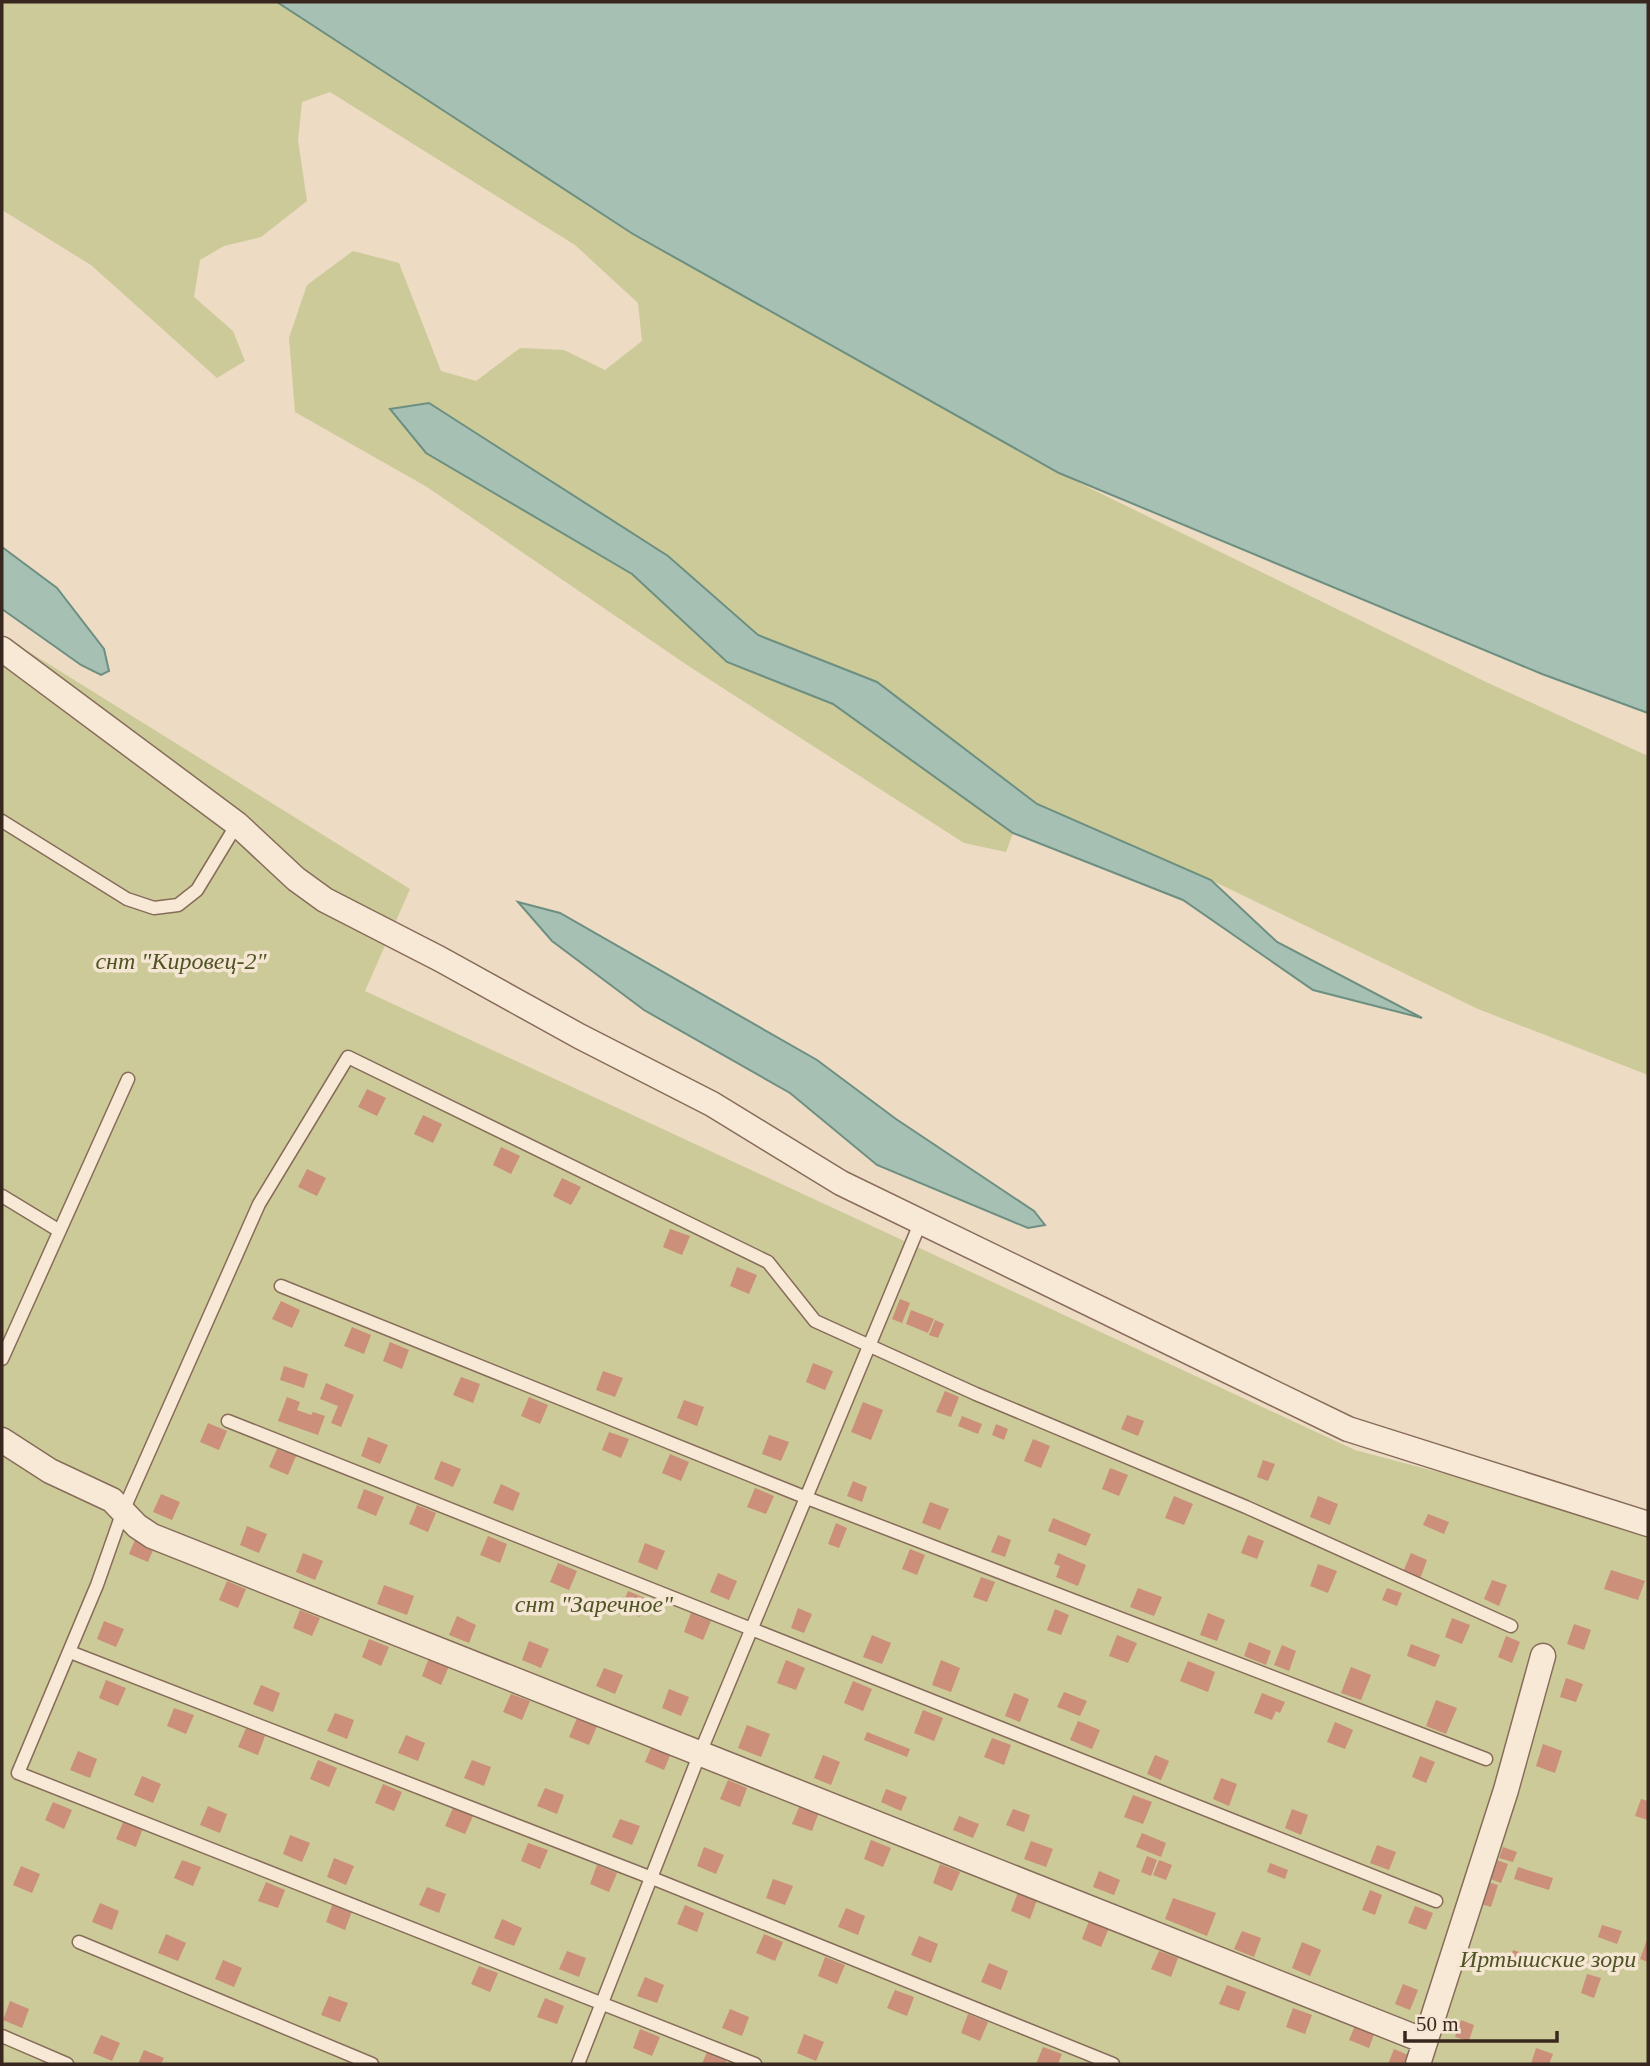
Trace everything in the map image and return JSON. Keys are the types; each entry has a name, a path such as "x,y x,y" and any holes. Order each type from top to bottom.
{"street":[{"path":"2,649 237,824 296,879 325,900 440,959 579,1037 712,1104 841,1183 1349,1429 1648,1524"},
{"path":"2,1440 50,1471 112,1500 137,1526 152,1536 1417,2038"},
{"path":"1418,2064 1506,1790 1543,1656"}],"lane":[{"path":"2,821 127,899 154,908 177,905 197,890 237,824"},
{"path":"755,2064 18,1773 70,1652 124,1511 259,1204 348,1057 768,1262 815,1321 976,1394 1246,1507 1511,1626"},
{"path":"2,1359 128,1079"},
{"path":"2,1196 58,1230"},
{"path":"578,2064 700,1753 921,1221"},
{"path":"281,1286 807,1498 1486,1759"},
{"path":"228,1421 1436,1901"},
{"path":"70,1652 652,1878 1113,2064"},
{"path":"79,1942 372,2064"},
{"path":"2,2036 67,2064"}],"green space":[{"path":"2,2 277,2 633,234 1059,473 1486,682 1648,756 1648,1075 1478,1009 1211,880 1037,804 877,682 758,635 668,556 391,409 426,453 632,574 727,662 833,704 1013,833 1006,852 964,843 687,665 427,487 295,412 289,338 307,285 353,251 399,263 441,371 476,381 520,348 564,350 605,370 642,341 638,303 575,245 330,92 302,102 298,140 307,201 261,237 224,246 200,260 194,297 233,331 245,361 217,378 91,265 2,210"},
{"name":"снт \"Заречное\"","path":"2,635 410,889 365,991 1355,1450 1574,1508 1648,1535 1648,2064 2,2064"}],"shaded area":[{"path":"277,2 1648,2 1648,713 1542,674 1059,473 633,234"},
{"path":"429,403 668,556 758,635 877,682 1037,804 1211,880 1277,942 1422,1018 1313,990 1183,900 1013,833 833,704 727,662 632,574 426,453 390,409"},
{"path":"2,547 57,588 104,649 109,671 101,675 81,665 2,609"},
{"path":"518,902 560,913 817,1060 896,1119 1034,1211 1045,1225 1028,1228 877,1165 790,1093 644,1010 552,941"}],"building":[{"path":"367,1089 386,1098 377,1116 358,1107"},
{"path":"423,1115 442,1124 433,1143 414,1134"},
{"path":"501,1147 520,1156 511,1174 493,1165"},
{"path":"307,1169 326,1178 317,1196 298,1187"},
{"path":"562,1178 581,1187 571,1205 553,1196"},
{"path":"670,1229 690,1236 682,1255 663,1247"},
{"path":"737,1267 757,1275 749,1294 730,1286"},
{"path":"900,1299 910,1303 902,1323 892,1319"},
{"path":"281,1301 300,1310 292,1328 272,1319"},
{"path":"911,1310 934,1319 928,1333 906,1324"},
{"path":"935,1320 944,1324 938,1338 929,1335"},
{"path":"352,1327 371,1335 364,1354 344,1346"},
{"path":"390,1342 409,1350 402,1369 383,1361"},
{"path":"813,1363 833,1371 825,1390 806,1382"},
{"path":"284,1366 308,1374 304,1388 280,1380"},
{"path":"603,1371 623,1378 615,1397 596,1390"},
{"path":"461,1377 480,1384 473,1403 453,1395"},
{"path":"326,1383 354,1395 341,1427 331,1423 338,1406 320,1399"},
{"path":"945,1391 959,1397 951,1417 936,1412"},
{"path":"287,1397 300,1402 297,1410 325,1416 318,1435 278,1421"},
{"path":"529,1397 548,1405 540,1424 521,1416"},
{"path":"684,1400 704,1407 697,1426 677,1418"},
{"path":"863,1402 883,1410 871,1440 851,1432"},
{"path":"1127,1415 1144,1421 1138,1436 1121,1429"},
{"path":"962,1416 982,1424 978,1434 958,1426"},
{"path":"208,1423 227,1431 219,1450 200,1442"},
{"path":"996,1424 1008,1429 1004,1440 992,1435"},
{"path":"609,1432 629,1439 621,1458 602,1450"},
{"path":"769,1435 789,1442 781,1461 762,1454"},
{"path":"368,1437 388,1445 380,1464 361,1456"},
{"path":"1033,1439 1050,1446 1041,1468 1024,1461"},
{"path":"277,1449 296,1456 288,1475 269,1467"},
{"path":"670,1454 689,1462 681,1481 662,1473"},
{"path":"1263,1460 1275,1464 1268,1481 1257,1477"},
{"path":"441,1461 461,1469 453,1487 434,1479"},
{"path":"1110,1468 1128,1475 1119,1496 1102,1489"},
{"path":"853,1481 867,1487 862,1502 847,1496"},
{"path":"501,1484 520,1493 513,1511 493,1503"},
{"path":"755,1488 774,1496 766,1514 747,1507"},
{"path":"364,1489 384,1497 376,1516 357,1508"},
{"path":"161,1494 180,1502 172,1520 153,1512"},
{"path":"1174,1496 1193,1504 1184,1525 1165,1518"},
{"path":"1318,1496 1338,1504 1330,1525 1310,1517"},
{"path":"930,1502 949,1509 940,1530 922,1523"},
{"path":"417,1505 436,1513 428,1532 409,1524"},
{"path":"1428,1514 1449,1522 1444,1534 1423,1525"},
{"path":"1053,1518 1091,1534 1086,1546 1048,1531"},
{"path":"836,1523 847,1528 839,1548 828,1544"},
{"path":"247,1526 267,1534 259,1553 240,1545"},
{"path":"137,1535 156,1543 148,1562 129,1554"},
{"path":"998,1535 1011,1540 1005,1557 991,1552"},
{"path":"1248,1535 1264,1541 1257,1559 1241,1553"},
{"path":"488,1536 507,1544 500,1563 480,1555"},
{"path":"645,1543 665,1551 657,1570 638,1562"},
{"path":"910,1549 925,1555 917,1575 902,1569"},
{"path":"303,1553 323,1561 315,1580 296,1572"},
{"path":"1058,1553 1086,1565 1078,1586 1056,1577 1060,1566 1054,1564"},
{"path":"1411,1553 1427,1560 1420,1579 1403,1572"},
{"path":"558,1563 577,1571 569,1590 550,1582"},
{"path":"1318,1564 1337,1571 1328,1593 1310,1586"},
{"path":"1611,1570 1645,1581 1638,1600 1604,1589"},
{"path":"718,1573 737,1581 729,1600 710,1592"},
{"path":"981,1577 995,1582 987,1602 973,1597"},
{"path":"1492,1580 1507,1585 1499,1606 1484,1599"},
{"path":"227,1581 246,1589 238,1608 219,1600"},
{"path":"384,1585 414,1596 407,1615 377,1604"},
{"path":"1138,1588 1162,1597 1154,1616 1130,1607"},
{"path":"1387,1588 1402,1593 1397,1606 1382,1600"},
{"path":"628,1591 647,1599 640,1617 620,1610"},
{"path":"798,1608 812,1614 804,1633 791,1628"},
{"path":"1055,1609 1069,1615 1061,1635 1047,1630"},
{"path":"300,1610 320,1618 312,1636 293,1628"},
{"path":"691,1613 711,1621 703,1640 684,1632"},
{"path":"1208,1613 1225,1620 1217,1641 1200,1635"},
{"path":"457,1616 476,1625 469,1643 449,1635"},
{"path":"1452,1618 1470,1625 1462,1644 1445,1637"},
{"path":"104,1621 124,1629 116,1647 97,1639"},
{"path":"1574,1624 1591,1630 1584,1650 1567,1644"},
{"path":"872,1635 891,1643 882,1664 863,1657"},
{"path":"1117,1635 1137,1643 1128,1663 1109,1656"},
{"path":"1506,1636 1520,1642 1512,1663 1498,1657"},
{"path":"369,1639 389,1647 381,1666 362,1657"},
{"path":"529,1641 549,1649 541,1668 522,1660"},
{"path":"1249,1642 1271,1651 1266,1665 1244,1656"},
{"path":"1411,1644 1440,1655 1435,1667 1407,1656"},
{"path":"1282,1645 1296,1651 1289,1671 1274,1665"},
{"path":"429,1658 449,1666 441,1685 422,1676"},
{"path":"786,1660 805,1668 796,1690 777,1683"},
{"path":"941,1660 960,1668 951,1692 932,1685"},
{"path":"1188,1661 1215,1672 1208,1692 1180,1681"},
{"path":"1351,1667 1371,1675 1361,1700 1341,1693"},
{"path":"604,1668 623,1675 615,1694 596,1686"},
{"path":"1566,1678 1583,1684 1576,1702 1560,1697"},
{"path":"106,1680 126,1688 118,1706 99,1698"},
{"path":"853,1681 872,1689 863,1711 844,1703"},
{"path":"261,1685 280,1693 273,1712 253,1704"},
{"path":"669,1689 689,1697 681,1716 662,1708"},
{"path":"1064,1692 1087,1701 1080,1716 1057,1707"},
{"path":"1014,1693 1029,1699 1020,1722 1005,1716"},
{"path":"1262,1693 1285,1702 1280,1713 1276,1711 1272,1720 1254,1713"},
{"path":"511,1694 530,1701 522,1720 503,1712"},
{"path":"1436,1700 1457,1708 1446,1734 1426,1726"},
{"path":"174,1708 194,1715 186,1734 167,1726"},
{"path":"923,1710 943,1718 934,1741 914,1733"},
{"path":"335,1713 354,1720 347,1739 327,1731"},
{"path":"577,1718 597,1726 589,1745 569,1737"},
{"path":"1078,1721 1100,1730 1092,1749 1070,1740"},
{"path":"1335,1722 1353,1730 1345,1749 1327,1742"},
{"path":"747,1725 770,1734 761,1757 738,1748"},
{"path":"246,1728 265,1736 258,1755 238,1747"},
{"path":"867,1732 910,1749 907,1757 864,1740"},
{"path":"406,1735 425,1743 418,1761 398,1753"},
{"path":"992,1738 1011,1745 1004,1765 984,1757"},
{"path":"653,1743 672,1751 664,1770 645,1762"},
{"path":"1543,1744 1562,1751 1555,1773 1536,1766"},
{"path":"78,1751 97,1759 90,1778 70,1770"},
{"path":"823,1755 840,1762 831,1785 814,1778"},
{"path":"1155,1755 1169,1761 1161,1780 1147,1774"},
{"path":"1420,1756 1435,1762 1426,1783 1412,1777"},
{"path":"318,1760 337,1768 329,1787 310,1779"},
{"path":"472,1760 491,1767 484,1786 464,1778"},
{"path":"142,1776 161,1784 153,1803 134,1795"},
{"path":"1221,1778 1237,1784 1229,1806 1213,1799"},
{"path":"728,1780 747,1788 740,1807 720,1799"},
{"path":"383,1784 402,1792 394,1811 375,1803"},
{"path":"545,1788 564,1795 557,1814 537,1806"},
{"path":"886,1789 907,1797 901,1811 881,1802"},
{"path":"1133,1795 1152,1802 1143,1824 1124,1817"},
{"path":"1641,1799 1648,1801 1648,1820 1635,1816"},
{"path":"53,1802 72,1810 64,1829 45,1820"},
{"path":"800,1805 819,1812 812,1831 792,1824"},
{"path":"208,1806 227,1814 220,1833 200,1825"},
{"path":"453,1808 473,1816 465,1834 445,1826"},
{"path":"1013,1809 1030,1815 1024,1832 1006,1825"},
{"path":"1292,1809 1308,1815 1301,1835 1285,1828"},
{"path":"959,1816 979,1824 973,1838 953,1830"},
{"path":"620,1819 640,1826 632,1845 612,1837"},
{"path":"124,1820 143,1828 136,1847 116,1839"},
{"path":"1142,1833 1166,1843 1161,1857 1136,1847"},
{"path":"290,1835 310,1843 302,1862 283,1854"},
{"path":"871,1840 891,1848 883,1867 864,1859"},
{"path":"1031,1841 1053,1849 1046,1867 1024,1859"},
{"path":"528,1843 548,1850 540,1869 521,1861"},
{"path":"1377,1845 1396,1852 1389,1870 1370,1863"},
{"path":"704,1847 724,1855 716,1874 697,1866"},
{"path":"1503,1847 1517,1852 1513,1862 1499,1858"},
{"path":"1147,1856 1157,1860 1151,1876 1141,1872"},
{"path":"334,1858 354,1866 346,1885 327,1877"},
{"path":"1494,1859 1508,1864 1501,1883 1488,1878"},
{"path":"182,1860 201,1867 193,1886 174,1878"},
{"path":"1159,1860 1172,1865 1166,1880 1153,1875"},
{"path":"1270,1863 1288,1870 1285,1879 1267,1872"},
{"path":"940,1864 960,1872 952,1891 933,1883"},
{"path":"597,1865 617,1873 609,1892 590,1884"},
{"path":"21,1866 40,1874 32,1893 13,1885"},
{"path":"1518,1867 1553,1878 1549,1890 1514,1879"},
{"path":"1099,1871 1120,1880 1114,1895 1093,1887"},
{"path":"773,1879 793,1886 785,1905 766,1898"},
{"path":"266,1882 285,1890 278,1908 258,1901"},
{"path":"1488,1882 1498,1885 1491,1907 1481,1904"},
{"path":"427,1887 446,1894 439,1913 419,1905"},
{"path":"1370,1890 1382,1895 1375,1915 1362,1910"},
{"path":"1018,1892 1037,1900 1030,1919 1011,1911"},
{"path":"1173,1898 1216,1913 1207,1936 1165,1919"},
{"path":"100,1903 119,1911 112,1930 92,1922"},
{"path":"333,1903 352,1911 345,1930 326,1922"},
{"path":"685,1905 704,1913 697,1932 677,1924"},
{"path":"1415,1906 1433,1913 1426,1930 1408,1923"},
{"path":"846,1908 865,1916 858,1935 838,1927"},
{"path":"502,1919 522,1928 514,1946 494,1938"},
{"path":"1089,1921 1109,1928 1101,1947 1082,1939"},
{"path":"1602,1925 1622,1931 1617,1944 1598,1937"},
{"path":"1242,1931 1261,1938 1254,1957 1234,1949"},
{"path":"166,1934 186,1943 178,1961 158,1953"},
{"path":"764,1934 783,1942 775,1961 756,1953"},
{"path":"919,1936 938,1944 931,1963 911,1955"},
{"path":"1648,1937 1648,1962 1640,1959"},
{"path":"1302,1942 1321,1950 1310,1976 1292,1968"},
{"path":"1513,1950 1528,1955 1524,1968 1508,1963"},
{"path":"567,1951 586,1958 579,1977 559,1969"},
{"path":"1159,1951 1178,1958 1171,1977 1151,1969"},
{"path":"825,1957 845,1965 837,1984 818,1976"},
{"path":"223,1960 242,1968 234,1987 215,1979"},
{"path":"989,1963 1008,1971 1001,1990 981,1982"},
{"path":"479,1966 498,1973 490,1992 471,1984"},
{"path":"1587,1974 1601,1978 1594,1998 1581,1993"},
{"path":"645,1977 664,1985 657,2003 637,1996"},
{"path":"1403,1984 1418,1990 1410,2010 1395,2004"},
{"path":"1227,1985 1246,1992 1239,2011 1219,2004"},
{"path":"895,1990 914,1997 907,2016 887,2008"},
{"path":"329,1996 348,2003 340,2022 321,2015"},
{"path":"545,1998 564,2006 557,2024 537,2017"},
{"path":"10,2001 29,2009 22,2028 3,2020"},
{"path":"1293,2008 1312,2015 1305,2034 1286,2027"},
{"path":"730,2009 749,2017 742,2036 722,2028"},
{"path":"968,2014 988,2022 980,2041 961,2033"},
{"path":"1461,2020 1474,2025 1469,2041 1455,2037"},
{"path":"1357,2021 1376,2029 1369,2048 1349,2040"},
{"path":"640,2029 660,2037 652,2056 633,2048"},
{"path":"804,2034 824,2042 816,2061 797,2053"},
{"path":"101,2035 120,2043 112,2061 93,2053"},
{"path":"1043,2047 1062,2054 1058,2064 1036,2064"},
{"path":"1536,2048 1553,2054 1549,2064 1531,2064"},
{"path":"1394,2049 1413,2057 1411,2064 1388,2064"},
{"path":"144,2050 164,2058 161,2064 138,2064"},
{"path":"707,2052 727,2060 725,2064 702,2064"}],"park label":[{"name":"снт \"Кировец-2\"","path":"181,961"},
{"name":"Иртышские зори","path":"1548,1959"}]}
